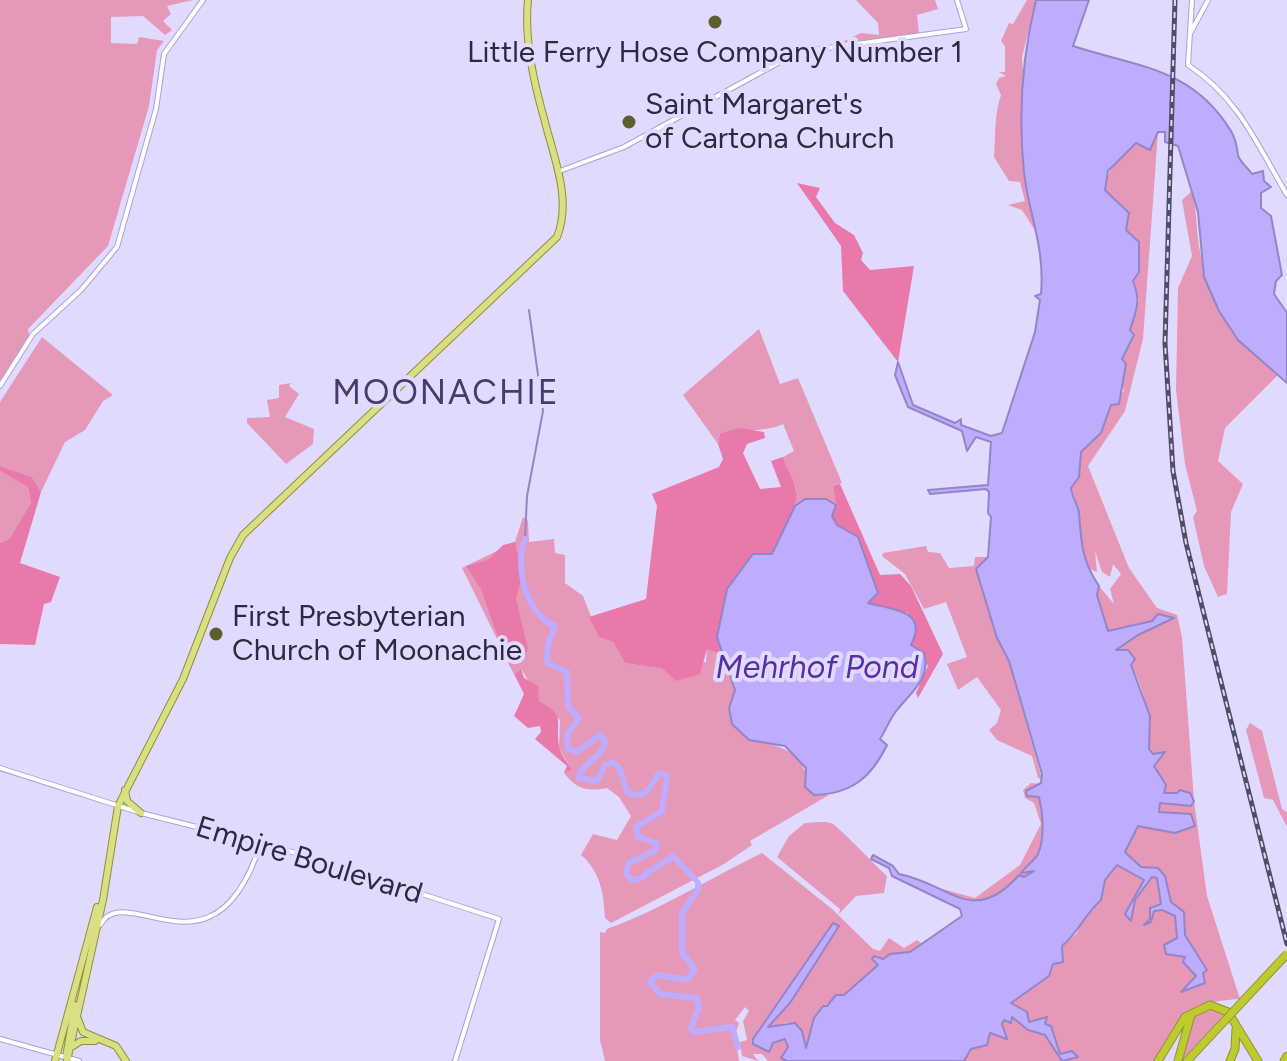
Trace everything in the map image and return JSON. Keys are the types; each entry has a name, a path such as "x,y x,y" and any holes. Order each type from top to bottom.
{"highway":[{"path":"1190,1061 1287,954"},
{"path":"1216,1033 1287,961"},
{"path":"1158,1061 1180,1022 1195,1010 1216,1005 1234,1021 1258,1061"},
{"path":"1178,1061 1195,1010"},
{"path":"1227,1061 1236,1046 1234,1021"}],"main road":[{"path":"68,1060 118,806 183,679 230,558 247,530 551,246 560,231 560,171 530,57 528,0"},
{"path":"125,790 127,801 141,813"},
{"path":"56,1059 108,865"},
{"path":"68,1060 65,1054 77,986"},
{"path":"78,1017 83,1032 116,1046 124,1061"},
{"path":"70,1049 81,1041 98,1041 112,1047 124,1061"}],"street":[{"path":"0,386 33,334 81,290 117,247 156,109 164,54 203,0"},
{"path":"560,171 624,147 798,52 966,29 957,0"},
{"path":"1192,0 1188,65 1209,79 1247,123 1287,195"},
{"path":"1190,35 1208,0"},
{"path":"1191,17 1200,16"},
{"name":"Empire Boulevard","path":"0,768 141,813 261,842 499,919 455,1061"},
{"path":"95,934 105,916 116,910 177,923 216,914 246,885 261,842"},
{"path":"0,1039 56,1059 79,1061"}],"shaded area":[{"path":"0,0 193,0 167,6 171,14 163,21 172,30 165,35 143,16 111,17 111,43 137,44 139,37 164,41 157,50 149,106 108,246 28,329 30,339 0,389"},
{"path":"856,0 935,0 938,9 917,15 919,34 840,43 861,33 879,35 878,23"},
{"path":"1027,0 1036,0 1022,57 1033,208 1040,238 1022,210 1008,205 1025,201 1020,182 1009,181 994,157 1001,95 996,84 999,78 1006,76 999,72 1005,72 1005,46 1001,41 1009,23 1013,24"},
{"path":"1158,132 1143,339 1125,411 1088,466 1129,568 1157,608 1177,615 1182,637 1194,800 1190,793 1164,793 1166,785 1153,766 1164,752 1153,754 1149,749 1148,722 1139,682 1116,650 1138,635 1173,619 1108,632 1097,595 1099,586 1114,604 1110,589 1121,574 1113,564 1110,577 1102,572 1095,551 1097,572 1085,567 1078,529 1079,509 1071,488 1079,477 1081,452 1101,433 1111,405 1124,391 1121,378 1126,364 1122,359 1134,335 1130,331 1139,300 1133,281 1135,275 1122,205 1105,190 1107,179 1123,154"},
{"path":"797,183 820,188 816,197 835,223 854,235 863,253 861,260 870,270 914,266 898,362 843,291 841,246"},
{"path":"1192,191 1203,267 1216,303 1235,333 1278,375 1225,428 1218,461 1243,484 1231,512 1227,594 1218,597 1204,566 1193,517 1197,511 1185,464 1176,390 1178,288 1192,256 1182,200"},
{"path":"759,329 780,384 798,378 842,483 833,486 836,505 815,498 795,506 796,489 783,457 794,451 783,424 767,429 720,433 718,444 683,395"},
{"path":"42,337 113,395 103,401 85,430 65,442 41,492 32,477 0,466 0,402"},
{"path":"291,383 289,386 299,394 285,417 314,429 313,444 286,464 247,423 247,418 270,417 267,400 279,398 279,385"},
{"path":"740,428 764,432 765,438 747,444 743,453 760,489 781,487 771,461 783,457 793,479 795,506 778,545 717,637 723,655 707,649 700,674 676,681 663,669 625,663 613,642 599,637 589,617 646,599 657,506 652,494 719,467 723,459 718,444 720,433"},
{"path":"0,466 32,477 41,492 20,563 60,577 51,602 44,604 35,645 0,644 0,543 9,539 31,503 28,487 0,471"},
{"path":"0,471 28,487 31,503 9,539 0,543"},
{"path":"840,484 880,575 900,574 911,586 943,654 918,698 916,693 928,666 911,645 908,613 868,603 832,515 836,505 833,486"},
{"path":"523,517 528,521 529,542 554,539 555,553 565,555 565,583 583,596 599,637 613,642 625,663 663,669 706,662 707,648 723,655 735,690 729,708 749,740 793,754 805,770 814,795 829,795 750,841 752,845 724,864 611,923 605,918 597,876 581,855 593,834 617,840 631,816 619,797 607,788 582,788 564,773 571,769 559,748 560,720 539,701 521,668 515,676 511,666 519,648 514,642 501,647 462,568 515,542"},
{"path":"515,542 522,576 516,599 528,649 524,658 515,657 511,666 515,675 521,668 524,678 538,686 539,701 557,715 560,749 572,770 564,773 567,766 535,739 541,732 540,726 528,728 514,716 524,694 503,652 481,589 466,566 488,560 503,545"},
{"path":"926,546 928,552 940,553 949,568 974,566 975,557 988,557 976,569 997,638 1009,661 1042,779 1038,778 1032,756 997,740 989,730 997,723 1001,710 977,677 958,690 947,664 967,657 946,602 924,609 905,574 882,556 883,553"},
{"path":"1250,723 1262,731 1282,809 1287,812 1287,827 1273,800 1264,798 1246,730"},
{"path":"1031,783 1040,784 1029,789 1030,796 1039,797 1044,830 1038,854 1022,873 1034,871 1024,877 1019,875 997,894 976,900 954,896 928,885 975,898 1020,865 1041,824 1034,803 1025,798 1023,790"},
{"path":"1194,801 1207,896 1240,999 1207,1003 1186,1014 1171,1032 1155,1061 1066,1061 1065,1057 1077,1057 1060,1055 1051,1027 1029,1022 1011,1003 1049,976 1062,946 1077,933 1083,915 1101,900 1105,880 1117,865 1144,880 1125,914 1131,921 1135,900 1152,877 1157,878 1162,904 1150,908 1151,922 1154,911 1162,910 1175,916 1177,938 1173,943 1186,957 1196,976 1182,991 1205,983 1203,973 1207,970 1185,935 1184,912 1171,903 1165,876 1158,868 1141,867 1125,852 1137,826 1175,833 1191,814 1159,812 1159,803 1190,806"},
{"path":"805,823 831,823 841,831 887,876 884,893 856,896 839,914 840,909 777,857 789,836"},
{"path":"762,853 832,909 873,949 880,951 889,938 904,948 917,940 922,944 910,952 890,954 844,995 823,1006 814,1018 806,1048 801,1033 786,1022 778,1028 767,1028 790,1003 839,926 833,924 753,1039 772,1045 785,1039 788,1047 782,1055 787,1061 768,1061 762,1054 753,1054 758,1061 742,1056 740,1042 747,1040 743,1021 749,1011 745,1007 735,1020 739,1023 735,1035 739,1061 605,1061 600,1040 600,932 605,933 607,929 666,903"},
{"path":"1209,1006 1226,1013 1181,1061 1191,1018"},
{"path":"1011,1016 1028,1030 1045,1035 1062,1061 964,1061 971,1049"}],"water":[{"path":"1036,0 1089,0 1073,46 1161,72 1199,94 1231,131 1242,162 1252,174 1263,171 1264,181 1271,187 1261,193 1261,208 1271,216 1282,275 1276,281 1274,294 1287,313 1287,383 1238,340 1219,311 1204,277 1198,212 1178,146 1165,142 1165,132 1158,132 1150,150 1136,143 1108,171 1105,190 1129,213 1126,230 1139,242 1139,272 1133,281 1137,305 1130,330 1134,335 1122,359 1126,364 1119,404 1111,405 1101,433 1081,452 1079,477 1071,488 1079,513 1083,551 1099,586 1097,595 1108,631 1152,621 1158,614 1174,618 1138,635 1116,650 1128,650 1135,659 1131,665 1150,716 1149,749 1153,754 1165,752 1154,766 1166,785 1164,793 1180,790 1190,793 1194,801 1191,806 1160,803 1159,812 1191,814 1195,826 1175,833 1138,826 1125,852 1141,867 1158,868 1165,876 1171,902 1184,912 1185,935 1207,970 1203,973 1205,983 1181,992 1196,976 1183,962 1185,957 1166,954 1164,945 1177,938 1175,916 1162,910 1154,911 1151,922 1144,925 1150,919 1150,908 1161,904 1157,878 1152,877 1135,900 1131,921 1125,914 1144,880 1117,865 1105,880 1101,900 1062,946 1063,962 1053,964 1049,976 1011,1003 1027,1012 1029,1022 1047,1017 1045,1024 1051,1026 1060,1054 1072,1051 1078,1057 1062,1061 1045,1035 1028,1030 1012,1017 1011,1023 1004,1020 1002,1024 1007,1039 990,1033 987,1045 971,1049 964,1061 787,1061 781,1058 788,1047 785,1039 773,1043 769,1052 753,1044 753,1039 833,923 839,926 790,1003 768,1027 795,1023 802,1031 806,1048 814,1018 836,995 844,995 878,965 872,959 874,956 883,959 890,954 910,952 962,916 960,909 892,876 889,868 871,859 873,855 893,866 899,874 960,898 974,900 1002,891 1019,875 1024,877 1034,871 1021,873 1037,856 1042,841 1039,797 1027,796 1026,791 1041,783 1042,774 1009,661 997,638 976,569 988,557 989,492 986,489 930,494 928,490 988,485 991,442 976,437 967,451 962,431 908,407 895,375 898,362 913,405 955,423 961,419 961,425 991,436 1002,433 1035,332 1040,300 1035,296 1041,294 1041,261 1026,188 1021,129 1024,64"},
{"name":"Mehrhof Pond","path":"805,499 826,499 836,505 832,516 837,525 858,537 878,593 868,603 897,610 912,618 915,633 911,645 924,653 925,662 919,684 895,713 880,739 887,745 874,767 849,787 814,795 805,787 806,768 785,746 749,740 732,724 729,708 735,690 717,637 727,589 753,554 772,554 795,506"}],"waterway":[{"path":"525,539 527,496 543,411 529,310"},
{"path":"525,539 521,562 525,588 537,611 555,626 548,644 547,663 567,672 568,707 579,718 567,735 568,749 577,752 600,735 605,741 579,778 597,781 605,765 613,762 620,769 627,792 639,795 647,791 659,773 667,776 662,811 636,827 638,837 657,843 656,850 629,863 626,873 632,880 639,879 673,856 695,879"},
{"path":"698,883 698,890 682,913 682,953 695,969 687,980 657,975 650,982 660,994 697,998 699,1007 691,1028 693,1032 732,1027 738,1047"}],"railway":[{"path":"1175,0 1165,343 1173,471 1186,543 1287,944"}],"place":[{"name":"Little Ferry Hose Company Number 1","path":"715,22"},
{"name":"Saint Margaret's of Cartona Church","path":"629,122"},
{"name":"First Presbyterian Church of Moonachie","path":"216,634"}],"district":[{"name":"MOONACHIE","path":"446,394"}]}
